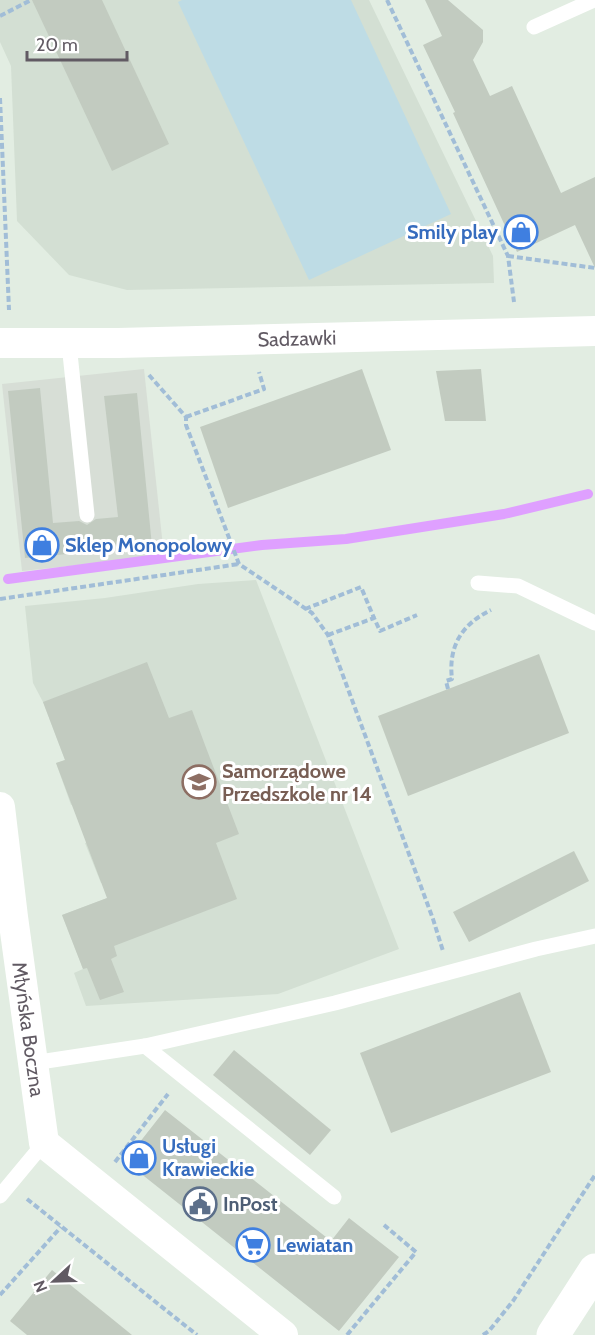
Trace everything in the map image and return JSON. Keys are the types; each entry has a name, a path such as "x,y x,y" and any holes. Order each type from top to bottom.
{"main road":[{"path":"553,1335 595,1270"}],"street":[{"name":"Sadzawki","path":"5,330 69,344 595,331"},
{"name":"Młyńska Boczna","path":"0,807 44,1143"},
{"path":"44,1143 283,1335"}],"lane":[{"path":"534,27 594,0"},
{"path":"69,344 87,515"},
{"path":"478,583 519,586 595,623"},
{"path":"33,1063 145,1046 335,1003 536,949 595,936"},
{"path":"145,1046 334,1197"},
{"path":"0,1196 44,1143"}],"path":[{"path":"0,16 31,0"},
{"path":"387,0 508,256 515,312"},
{"path":"0,98 7,224 5,330"},
{"path":"508,256 595,268"},
{"path":"186,417 264,389 252,339"},
{"path":"147,372 186,417 186,425 234,556 239,564 312,613 328,635 433,919 450,972"},
{"path":"0,599 239,564"},
{"path":"305,609 361,587 380,631 417,615"},
{"path":"448,689 446,681 452,679 451,658 462,630 476,617 498,607"},
{"path":"328,635 374,618"},
{"path":"111,1167 182,1076"},
{"path":"483,1335 489,1331 513,1301 595,1175"},
{"path":"26,1198 198,1335"},
{"path":"347,1335 416,1252 384,1225"},
{"path":"0,1295 61,1227"}],"shaded area":[{"path":"0,0 369,0 493,256 494,283 127,290 69,275 17,221 11,66 0,42"},
{"path":"182,0 351,0 451,214 309,280 178,2"},
{"path":"144,369 164,556 22,571 2,384"},
{"name":"Samorządowe Przedszkole nr 14","path":"256,580 399,949 278,994 86,1006 74,973 83,969 62,915 118,894 112,879 101,883 85,843 96,839 81,801 71,805 56,763 65,760 43,702 33,683 25,606 105,598 198,584"}],"building":[{"path":"32,0 102,0 169,144 112,171"},
{"path":"425,0 448,0 483,30 483,42 473,60 490,96 512,86 561,193 595,177 595,268 575,225 517,252 423,45 442,36"},
{"path":"362,369 391,450 228,508 200,427"},
{"path":"481,369 486,421 445,421 436,371"},
{"path":"40,388 53,523 79,521 87,525 96,519 118,517 104,396 137,393 152,546 25,558 8,391"},
{"path":"539,654 569,733 408,796 378,716"},
{"path":"147,662 169,718 192,710 239,834 216,843 237,899 114,946 117,956 111,959 124,992 100,1000 87,968 83,969 62,915 107,898 56,763 65,760 43,702"},
{"path":"574,851 589,881 469,942 453,912"},
{"path":"520,992 551,1072 391,1133 360,1053"},
{"path":"234,1050 331,1130 310,1155 213,1075"},
{"path":"165,1110 331,1241 349,1218 399,1257 339,1331 125,1161"},
{"path":"52,1270 132,1335 27,1335 10,1321"}],"waterway":[{"path":"8,579 262,545 346,539 504,514 588,494"}],"place":[{"name":"Smily play","path":"521,232"},
{"name":"Sklep Monopolowy","path":"42,545"},
{"name":"Samorządowe Przedszkole nr 14","path":"199,782"},
{"name":"Usługi Krawieckie","path":"139,1158"},
{"name":"InPost","path":"200,1204"},
{"name":"Lewiatan","path":"253,1245"}]}
